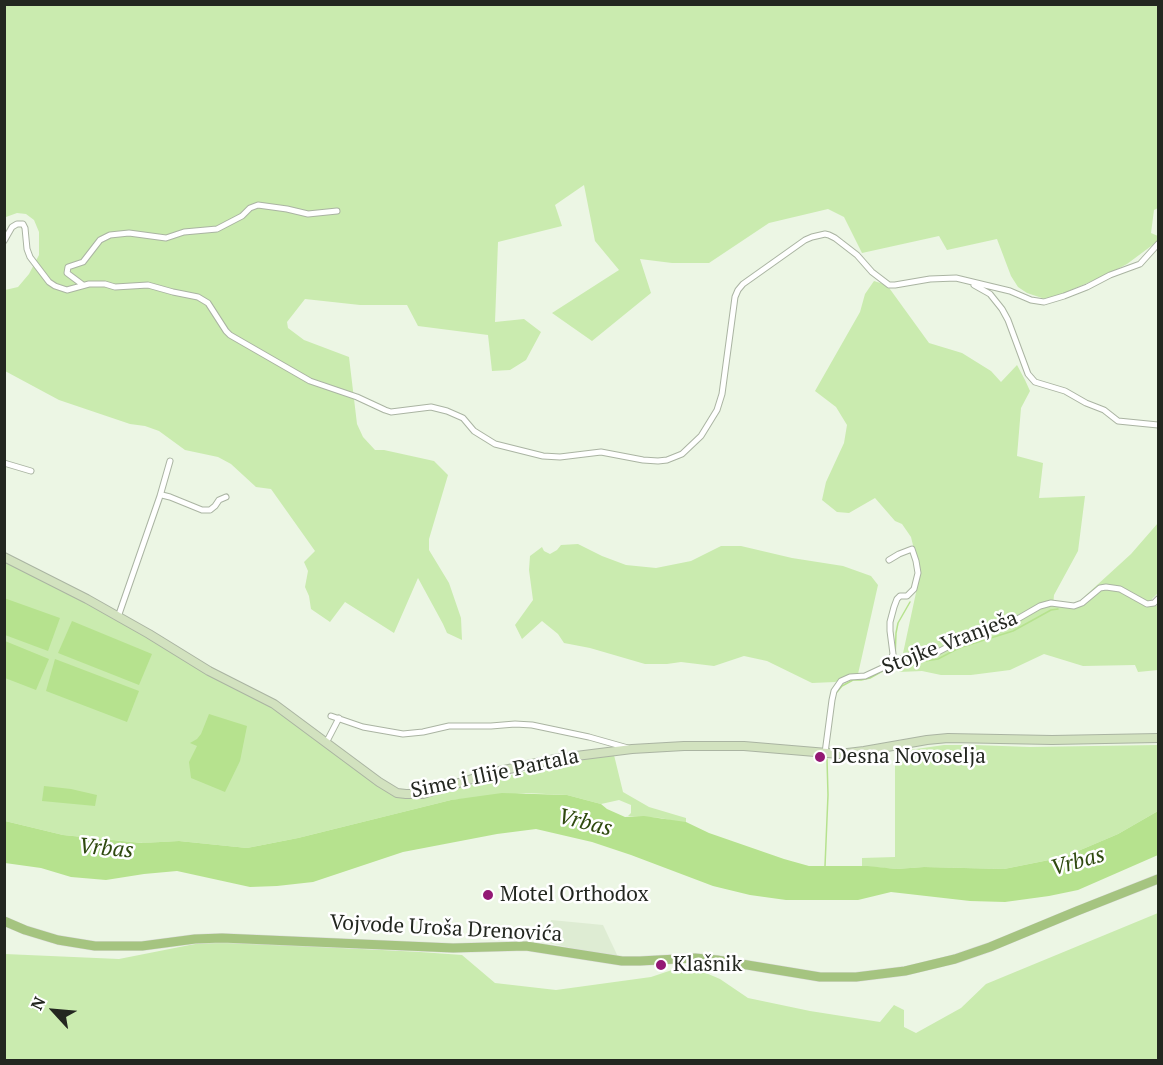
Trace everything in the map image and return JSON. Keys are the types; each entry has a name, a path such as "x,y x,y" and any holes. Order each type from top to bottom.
{"main road":[{"name":"Vojvode Uroša Drenovića","path":"4,921 58,940 95,946 132,947 222,938 453,948 526,946 622,961 701,958 820,977 846,978 905,971 955,959 1158,879"}],"street":[{"path":"83,285 69,276 68,267 83,262 100,240 110,235 129,233 166,238 184,232 217,229 258,205 308,214 337,211"},
{"path":"4,241 12,227 22,224 25,228 30,257 49,282 67,290 83,285 148,285 198,297 208,303 230,335 310,381 357,397 391,412 431,407 447,411 463,418 474,430 495,444 543,456 560,457 601,452 658,461 668,460 682,454 701,436 717,410 722,394 735,297 738,290 743,284 805,240 825,234 835,238 857,255 888,285 948,278 1010,291 1031,300 1044,302 1087,287 1110,275 1140,264 1158,244"},
{"path":"967,281 990,294 1002,309 1023,362 1035,382 1065,391 1104,410 1119,421 1158,425"},
{"path":"118,617 160,496 170,460"},
{"path":"4,463 31,471"},
{"path":"160,496 202,510 210,510 219,500 226,497"},
{"path":"889,560 912,549 918,573 914,589 907,596 897,598 894,607 890,622 893,654 890,664"},
{"name":"Sime i Ilije Partala","path":"4,557 87,599 209,671 274,704 398,793 423,794 495,772 560,758 632,749 717,746 852,753 954,737 1046,740 1158,738"},
{"name":"Stojke Vranješa","path":"825,753 832,700 837,685 841,681 850,677 865,676 908,656 936,653 959,641 1014,621 1040,606 1052,603 1074,606 1082,603 1100,588 1120,589 1147,604 1154,603 1158,599"},
{"path":"331,716 363,727 403,734 449,726 532,725 590,737 632,749"},
{"path":"326,743 339,718"}],"shaded area":[{"path":"4,5 1158,5 1158,208 1154,210 1151,233 1158,236 1158,241 1127,264 1108,274 1045,299 1027,293 1018,287 1011,276 997,239 947,250 939,236 862,253 844,217 828,209 769,223 709,263 672,263 640,259 651,293 592,341 552,313 619,270 595,241 584,185 555,205 562,226 498,242 495,322 524,319 541,332 526,360 510,370 492,371 488,335 418,326 407,305 360,305 305,299 287,322 288,328 304,340 349,357 357,424 363,437 375,450 434,461 448,475 429,539 429,550 449,583 461,618 462,640 447,633 418,578 394,633 345,602 330,622 311,609 305,587 308,571 304,562 315,551 271,489 256,487 231,464 218,457 185,450 159,431 130,424 59,400 5,371 5,290 18,287 29,274 39,255 39,232 34,220 26,214 17,213 5,218"},
{"path":"874,281 887,285 929,343 962,353 991,371 1001,382 1017,365 1030,391 1021,408 1017,456 1043,463 1039,498 1085,496 1078,551 1054,595 1053,606 1078,607 1085,596 1131,554 1158,523 1158,593 1152,599 1156,606 1158,605 1158,670 1138,672 1135,665 1083,666 1044,654 1010,670 971,675 941,675 922,671 899,672 920,574 911,537 902,524 895,521 875,498 849,513 837,512 822,500 826,482 844,443 847,425 836,407 815,391 860,312 865,294"},
{"path":"578,544 626,565 656,568 691,561 721,546 741,546 792,558 843,566 871,576 878,585 858,674 835,682 812,683 767,661 744,656 714,666 681,662 645,664 564,643 558,634 542,621 522,639 515,625 533,600 529,570 530,556 542,547 550,554 561,545"},
{"path":"4,557 274,704 387,787 421,797 563,762 614,755 623,792 649,807 686,818 686,822 628,816 631,813 631,805 619,800 601,804 567,795 526,793 451,800 298,838 247,848 179,841 143,843 63,835 5,821"},
{"path":"944,745 1030,747 1158,745 1158,811 1118,834 1064,857 1004,869 924,867 896,869 862,866 862,858 895,857 895,752"},
{"path":"1158,913 1158,1060 5,1060 5,954 119,959 210,941 420,952 462,955 495,983 556,990 651,977 687,965 720,979 748,998 810,1011 880,1022 894,1005 904,1010 904,1027 916,1033 961,1008 986,984"},
{"path":"551,920 603,925 619,959 549,943"}],"water":[{"path":"4,598 60,618 48,651 5,635"},
{"path":"72,621 152,654 139,685 58,653"},
{"path":"5,641 49,659 36,690 5,678"},
{"path":"55,659 139,691 127,722 46,691"},
{"path":"209,714 247,726 240,761 225,792 191,778 189,762 197,746 190,743 201,734"},
{"path":"44,786 97,795 95,806 42,801"},
{"name":"Vrbas","path":"502,793 567,795 601,804 625,817 644,816 686,822 709,833 809,866 868,866 896,869 924,867 1004,869 1064,857 1118,834 1158,811 1158,855 1078,890 1005,902 970,901 891,892 858,900 786,900 750,895 713,886 592,842 536,829 403,852 313,882 277,886 250,887 177,871 106,880 71,877 41,868 5,863 5,821 63,835 142,843 179,841 247,848 298,838 451,800"}],"waterway":[{"path":"895,659 898,623 910,602"},
{"path":"837,692 853,680 870,678 888,668 938,659 959,648 1013,631 1051,610 1058,609"},
{"path":"825,866 827,759"}],"place":[{"name":"Desna Novoselja","path":"820,757"},
{"name":"Motel Orthodox","path":"488,895"},
{"name":"Klašnik","path":"661,965"}]}
